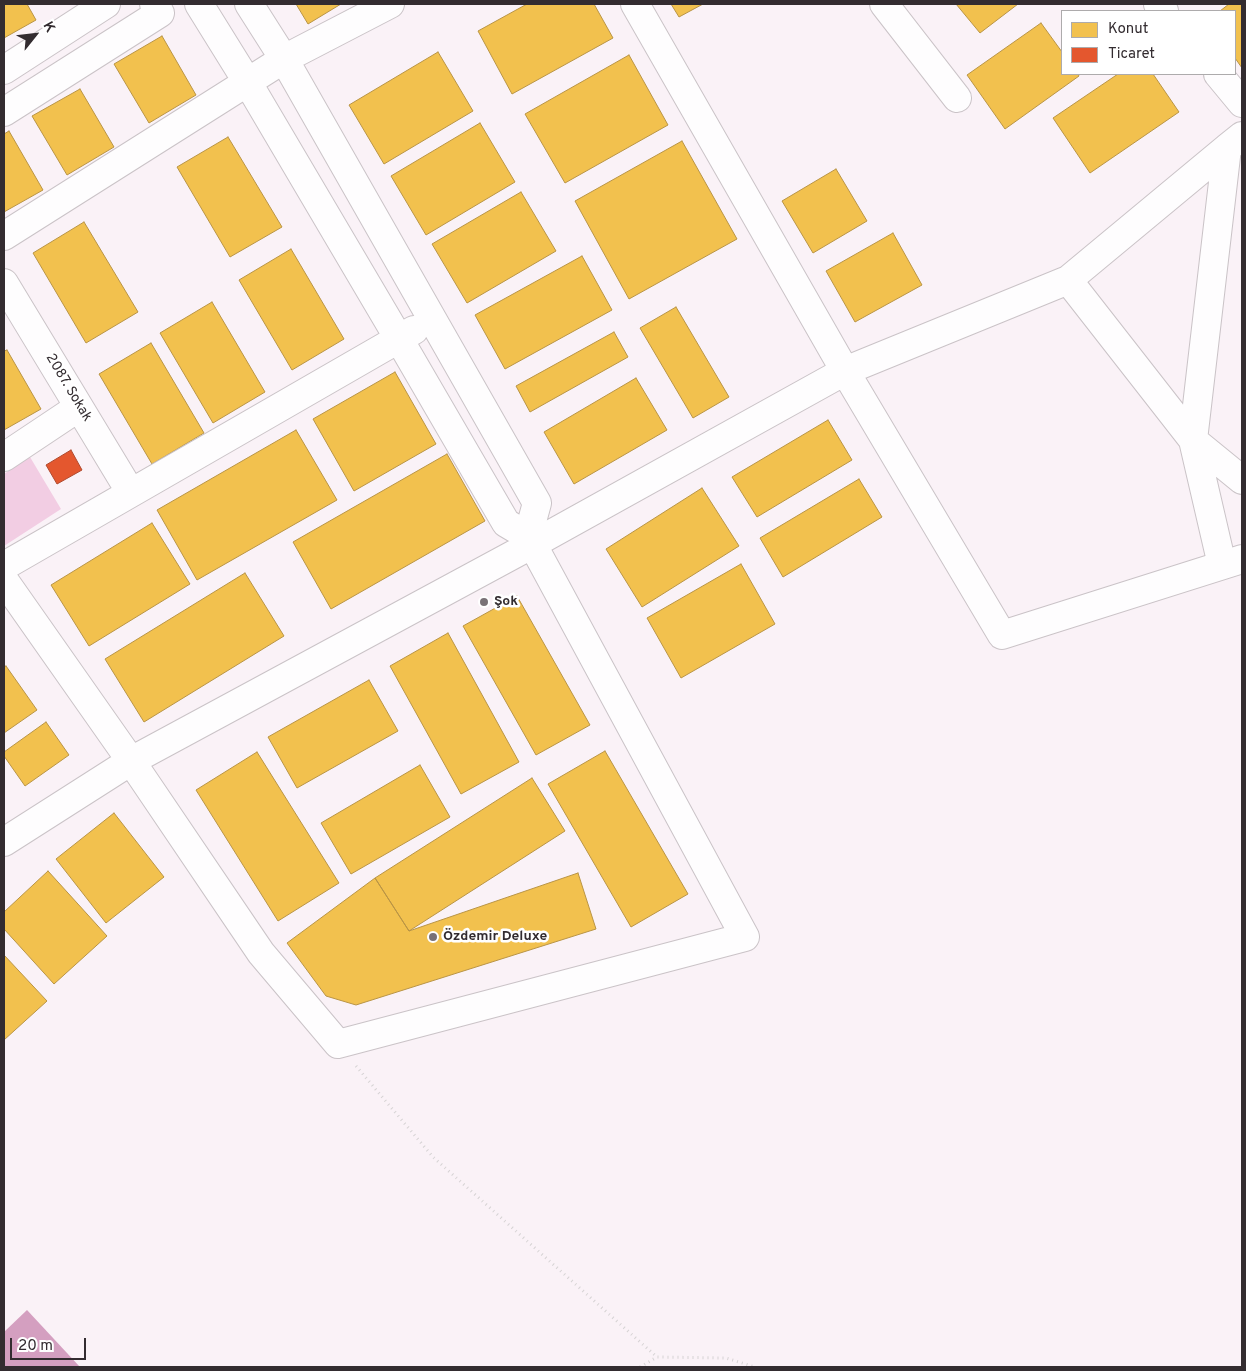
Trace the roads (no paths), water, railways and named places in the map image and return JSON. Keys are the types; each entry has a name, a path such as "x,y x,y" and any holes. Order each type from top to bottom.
{"street":[{"path":"4,70 106,4"},
{"path":"4,112 160,13 154,4"},
{"path":"4,580 261,953 338,1044 745,937 531,540 506,523 400,339 248,83 198,4"},
{"path":"249,4 284,59 537,503 531,540"},
{"path":"4,236 284,59 390,4"},
{"path":"635,4 845,371 1002,635 1232,562 1193,440 1234,142"},
{"path":"884,4 957,98"},
{"path":"1219,75 1242,103"},
{"path":"4,842 131,762 531,540 845,371 1068,280 1234,142"},
{"path":"1068,280 1193,440 1242,480"},
{"name":"2087. Sokak","path":"4,283 11,310 80,407 131,493"},
{"path":"4,566 432,319"},
{"path":"4,457 80,407"}],"place":[{"name":"Şok","path":"484,602"},
{"name":"Özdemir Deluxe","path":"433,937"}]}
